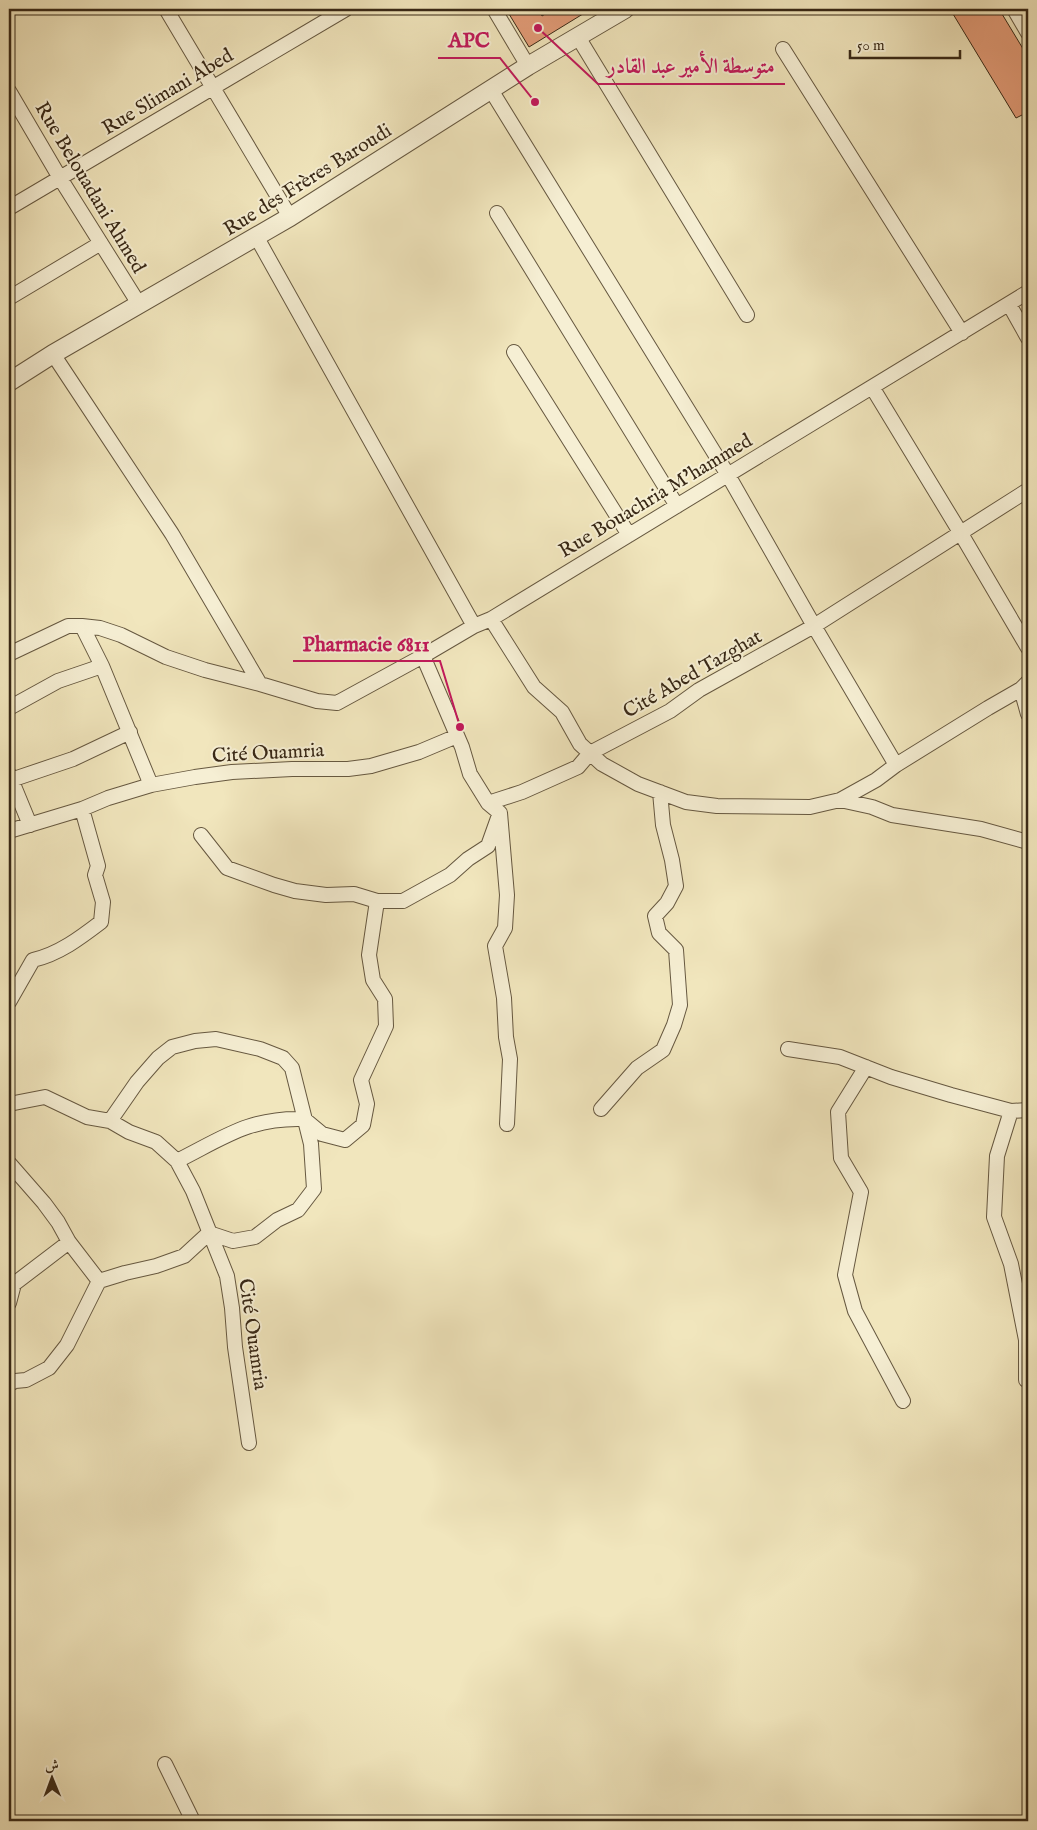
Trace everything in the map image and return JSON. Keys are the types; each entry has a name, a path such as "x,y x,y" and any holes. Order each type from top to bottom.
{"street":[{"path":"166,9 290,217"},
{"name":"Rue Slimani Abed","path":"9,208 346,9"},
{"path":"494,9 528,66"},
{"name":"Rue des Frères Baroudi","path":"9,382 290,217 528,66 625,9"},
{"path":"1014,9 1028,33"},
{"path":"578,37 747,314"},
{"path":"783,49 962,333"},
{"path":"491,90 728,475 896,765"},
{"name":"Rue Belouadani Ahmed","path":"9,91 60,178 139,304"},
{"path":"497,213 677,506"},
{"path":"256,236 474,626"},
{"path":"9,298 100,242"},
{"name":"Rue Bouachria M'hammed","path":"82,626 100,628 121,635 166,657 187,664 317,701 337,703 474,626 491,619 1028,292"},
{"path":"1009,304 1028,338"},
{"path":"514,352 629,535"},
{"path":"54,354 172,534 260,684"},
{"path":"872,387 1028,648"},
{"name":"Cité Abed Tazghat","path":"488,803 557,778 578,767 590,753 670,712 700,690 814,626 1028,490"},
{"path":"491,619 534,687 562,712 580,744 602,764 638,784 686,802 733,807 810,807 840,800 876,780 896,765 1025,686 1028,714"},
{"path":"9,654 68,626 82,626 102,666 151,785"},
{"path":"423,656 457,736 470,774 488,803 500,813 507,894 505,928 495,946 504,998 506,1037 510,1059 507,1124"},
{"path":"9,708 58,681 102,666"},
{"path":"30,825 10,777 73,759 130,732"},
{"name":"Cité Ouamria","path":"9,831 82,809 108,798 151,785 232,772 348,769 371,766 419,752 457,736"},
{"path":"601,1109 637,1068 663,1050 680,1005 676,950 659,933 655,916 667,904 676,886 672,860 663,825 660,792"},
{"path":"840,800 872,807 892,815 981,829 1028,842"},
{"path":"9,1002 33,960 48,957 101,922 103,902 95,875 98,866 82,809"},
{"path":"201,835 227,868 250,877 295,891 354,894 377,901 403,900 450,875 468,859 488,846 500,813"},
{"path":"177,1161 232,1132 261,1122 304,1119 322,1134 345,1140 363,1125 367,1104 361,1080 386,1026 385,1000 373,980 368,955 377,901"},
{"path":"9,1384 15,1381 26,1380 49,1368 67,1345 99,1281 156,1266 184,1256 209,1233 233,1242 255,1237 278,1220 298,1210 314,1189 311,1144 292,1068 283,1058 260,1049 216,1039 196,1041 172,1047 158,1058 137,1082 110,1121"},
{"path":"788,1049 840,1056 891,1077 1011,1111 1028,1110"},
{"path":"866,1067 838,1112 842,1158 861,1192 846,1275 855,1311 903,1401"},
{"name":"Cité Ouamria","path":"9,1104 45,1098 87,1117 110,1121 129,1132 156,1142 177,1161 193,1191 227,1276 249,1443"},
{"path":"1011,1111 997,1156 994,1217 1012,1264 1026,1340 1026,1380"},
{"path":"9,1163 58,1222 69,1242 99,1281"},
{"path":"9,1303 14,1284 69,1242"},
{"path":"165,1764 193,1821"}],"building":[{"path":"506,9 538,9 542,16 553,9 591,9 529,47"},
{"path":"950,9 999,9 1028,57 1028,112 1016,118"}],"place":[{"name":"متوسطة الأمير عبد القادر","path":"538,28"},
{"name":"APC","path":"535,102"},
{"name":"Pharmacie 6811","path":"460,727"}]}
